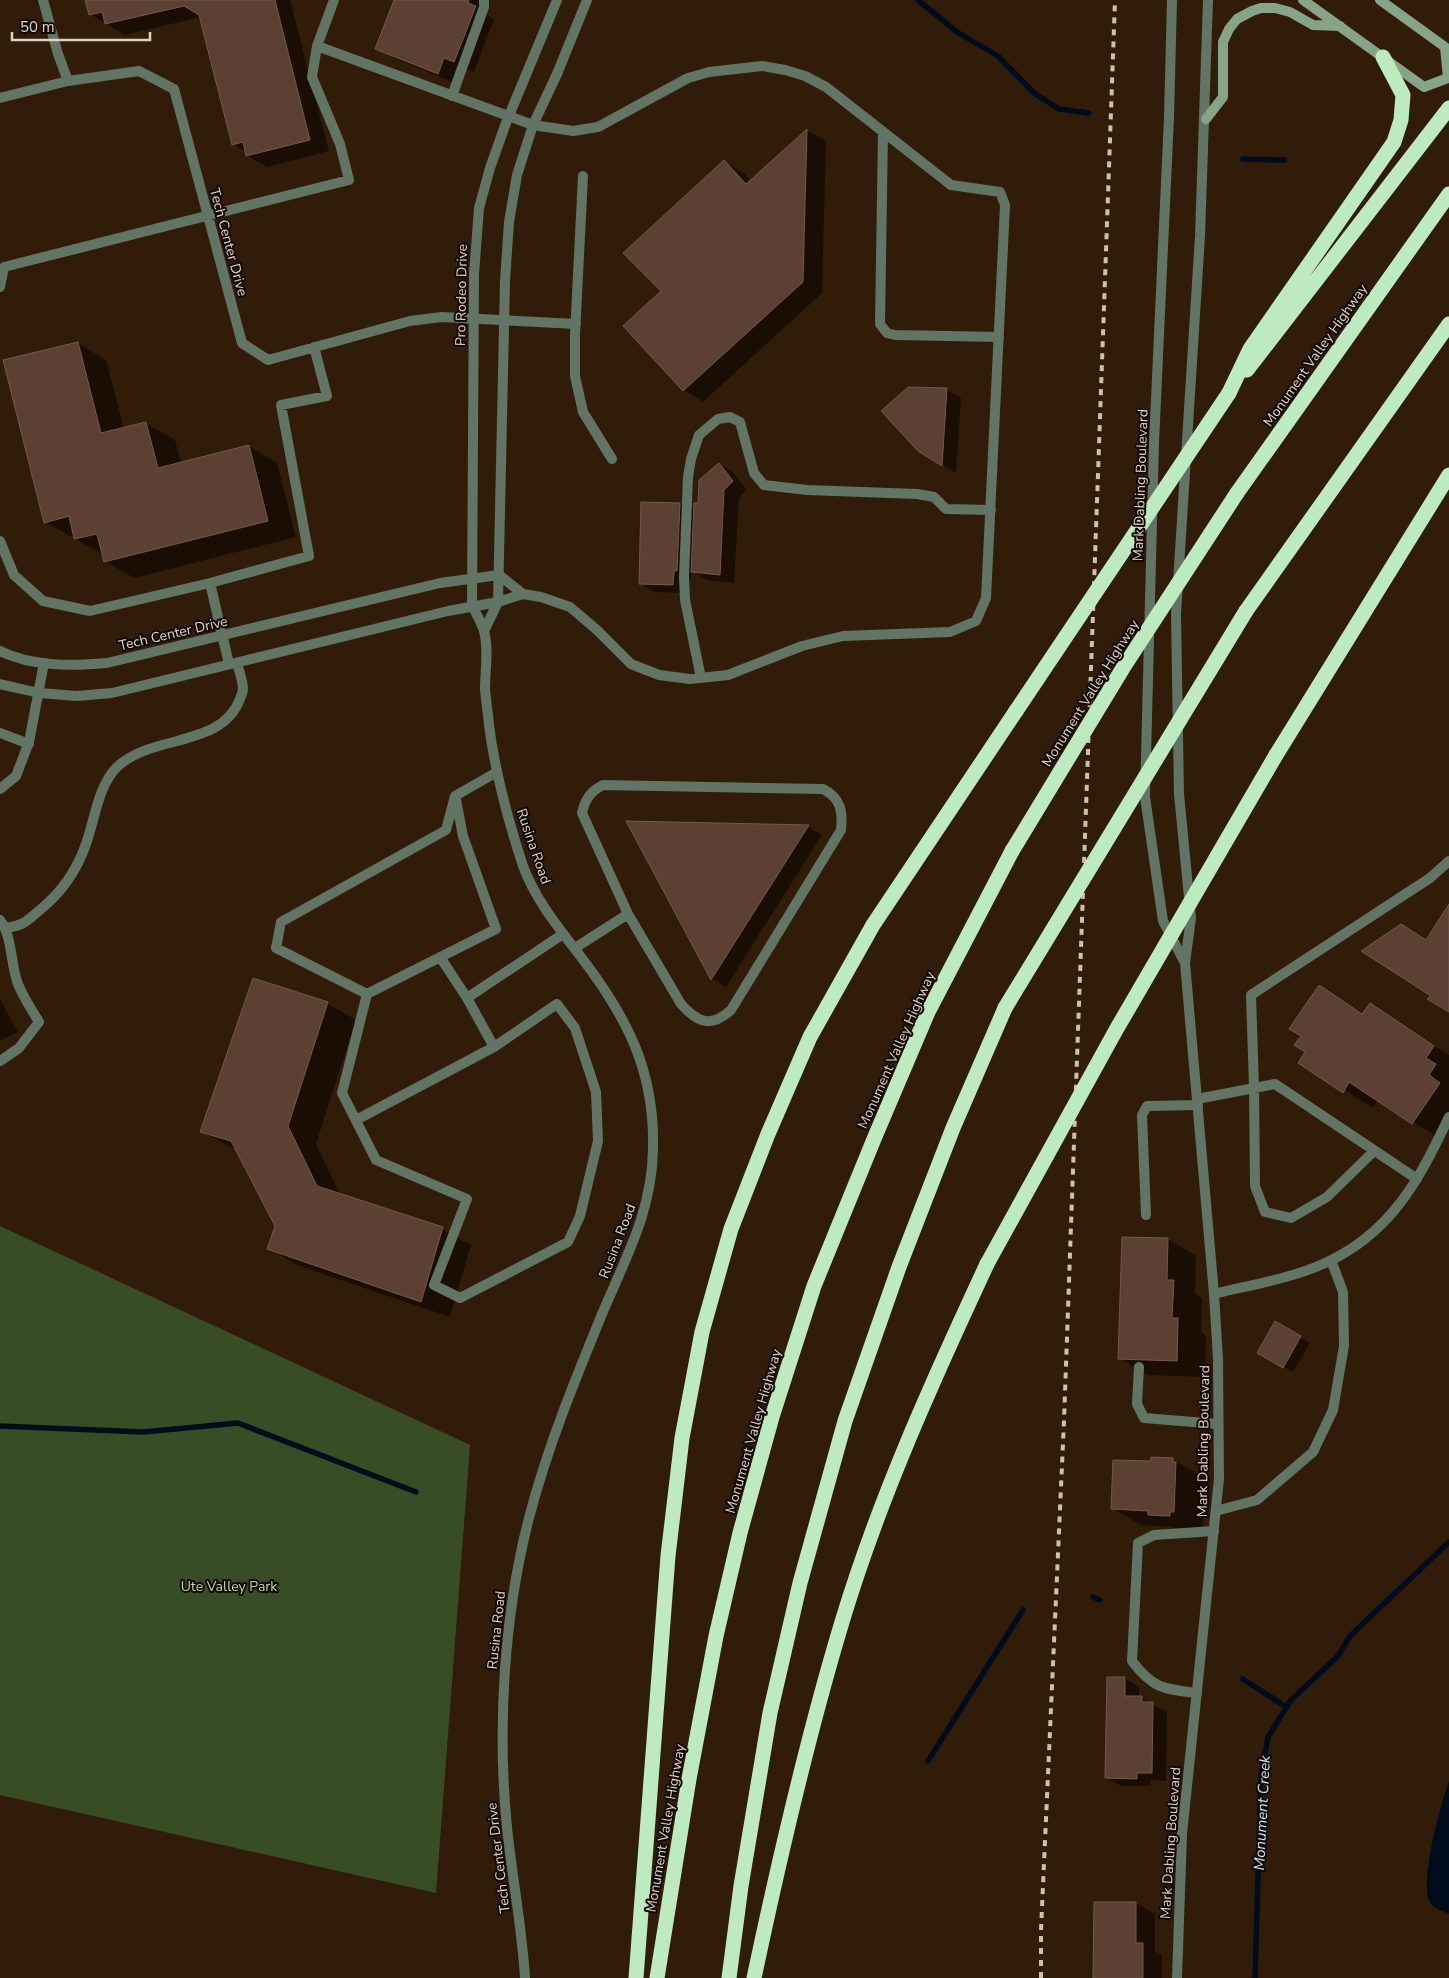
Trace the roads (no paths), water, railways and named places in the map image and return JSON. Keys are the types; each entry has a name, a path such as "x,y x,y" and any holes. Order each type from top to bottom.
{"highway":[{"path":"636,1978 668,1556 682,1438 702,1332 732,1229 768,1134 810,1037 873,925 1229,393 1394,142 1401,120 1403,95 1382,57"},
{"path":"1254,353 1449,108"},
{"name":"Monument Valley Highway","path":"657,1978 688,1779 716,1636 740,1533 772,1416 814,1286 928,1012 1012,851 1123,668 1237,493 1449,194"},
{"path":"729,1978 741,1886 770,1713 800,1583 845,1420 899,1267 949,1137 1006,1008 1246,611 1449,324"},
{"path":"754,1978 808,1748 842,1621 886,1495 944,1356 987,1264 1116,1030 1276,755 1449,475"}],"main road":[{"path":"1303,0 1424,87 1448,78 1445,47 1380,0"},
{"path":"1206,119 1222,97 1223,42 1229,28 1237,19 1261,8 1275,8 1290,12 1313,25 1340,26"}],"street":[{"path":"43,0 58,54 68,81"},
{"path":"0,287 4,267 349,180 340,144 312,77 317,46 334,0"},
{"path":"452,96 484,7 484,0"},
{"name":"Pro Rodeo Drive","path":"472,605 474,274 479,208 490,168 509,117 557,0"},
{"path":"498,602 504,281 509,222 517,175 533,126 557,74 587,0"},
{"name":"Mark Dabling Boulevard","path":"1172,0 1169,117 1154,443 1145,797 1163,921 1185,963"},
{"name":"Mark Dabling Boulevard","path":"1177,1978 1182,1834 1219,1479 1218,1359 1214,1294 1185,963 1191,918 1179,794 1176,614 1188,445 1206,119 1208,0"},
{"path":"0,684 39,693 77,696 112,693 472,605 498,602 523,594 541,597 570,607 597,630 631,664 659,675 690,679 728,675 802,646 843,636 950,632 976,621 986,598 991,510 1006,205 1000,192 951,185 826,88 805,76 786,70 762,66 727,69 688,78 598,127 573,131 533,126 317,46"},
{"name":"Tech Center Drive","path":"0,98 68,81 139,71 174,89 242,343 268,360 410,321 442,317 576,324"},
{"path":"883,132 880,324 887,333 895,335 999,337"},
{"path":"583,176 575,376 583,412 612,459"},
{"path":"0,541 14,575 43,601 90,611 309,556 281,405 326,396 314,347"},
{"path":"701,678 685,600 684,577 688,478 691,459 699,435 718,419 730,417 740,422 754,473 764,485 807,490 917,494 934,497 946,509 991,510"},
{"path":"499,575 523,594"},
{"name":"Tech Center Drive","path":"0,651 8,655 44,663 77,666 107,663 440,583 499,575"},
{"path":"0,1061 19,1048 39,1022 18,985 3,924 21,925 63,890 86,845 100,798 116,767 132,756 161,744 194,736 221,725 236,708 244,689 222,636 210,582"},
{"name":"Rusina Road","path":"484,631 498,602"},
{"name":"Rusina Road","path":"472,605 484,631 485,690 497,772 525,870 541,904 617,1008 635,1044 646,1076 652,1114 653,1149 651,1182 639,1229 582,1362 543,1468 528,1521 514,1588 506,1664 502,1734"},
{"path":"0,789 16,776 29,744 44,663"},
{"path":"0,733 29,744"},
{"path":"367,994 276,948 280,922 446,830 455,796 497,772"},
{"path":"603,785 823,789 830,792 838,802 843,814 841,830 731,1010 721,1019 712,1022 701,1020 691,1015 681,1004 628,914 582,813 584,804 595,789 603,785"},
{"path":"356,1120 494,1047 557,1004 575,1028 596,1092 598,1141 580,1216 568,1242 460,1298 434,1285 467,1199 376,1160 342,1093 367,994 496,929 462,836 455,796"},
{"path":"1374,1151 1327,1197 1291,1218 1265,1212 1255,1186 1251,995 1430,878 1449,861"},
{"path":"575,948 628,914"},
{"path":"467,998 564,934"},
{"path":"440,957 467,998 494,1047"},
{"path":"1146,1215 1142,1115 1147,1106 1197,1102 1275,1084 1416,1179"},
{"path":"1214,1294 1301,1272 1331,1260 1355,1246 1401,1204 1426,1164 1449,1117"},
{"path":"1216,1511 1257,1500 1299,1464 1312,1452 1333,1410 1344,1337 1343,1292 1331,1260"},
{"path":"1139,1366 1137,1404 1144,1418 1218,1424"},
{"path":"1197,1693 1163,1689 1142,1674 1132,1661 1138,1544 1154,1535 1214,1531"},
{"name":"Tech Center Drive","path":"502,1734 507,1828 525,1978"}],"water":[{"path":"1449,1781 1449,1914 1431,1904 1427,1892 1427,1878 1432,1842"}],"waterway":[{"path":"918,0 957,32 998,56 1034,93 1059,109 1089,113"},
{"path":"1243,159 1284,160"},
{"path":"0,1426 143,1432 238,1423 416,1492"},
{"name":"Monument Creek","path":"1255,1978 1261,1776 1268,1737 1291,1700 1338,1656 1350,1636 1449,1542"},
{"path":"1093,1597 1100,1600"},
{"path":"928,1761 1023,1610"},
{"path":"1243,1679 1286,1707"}],"railway":[{"path":"1041,1978 1041,1930 1064,1421 1115,0"}],"park label":[{"name":"Ute Valley Park","path":"229,1586"}]}
